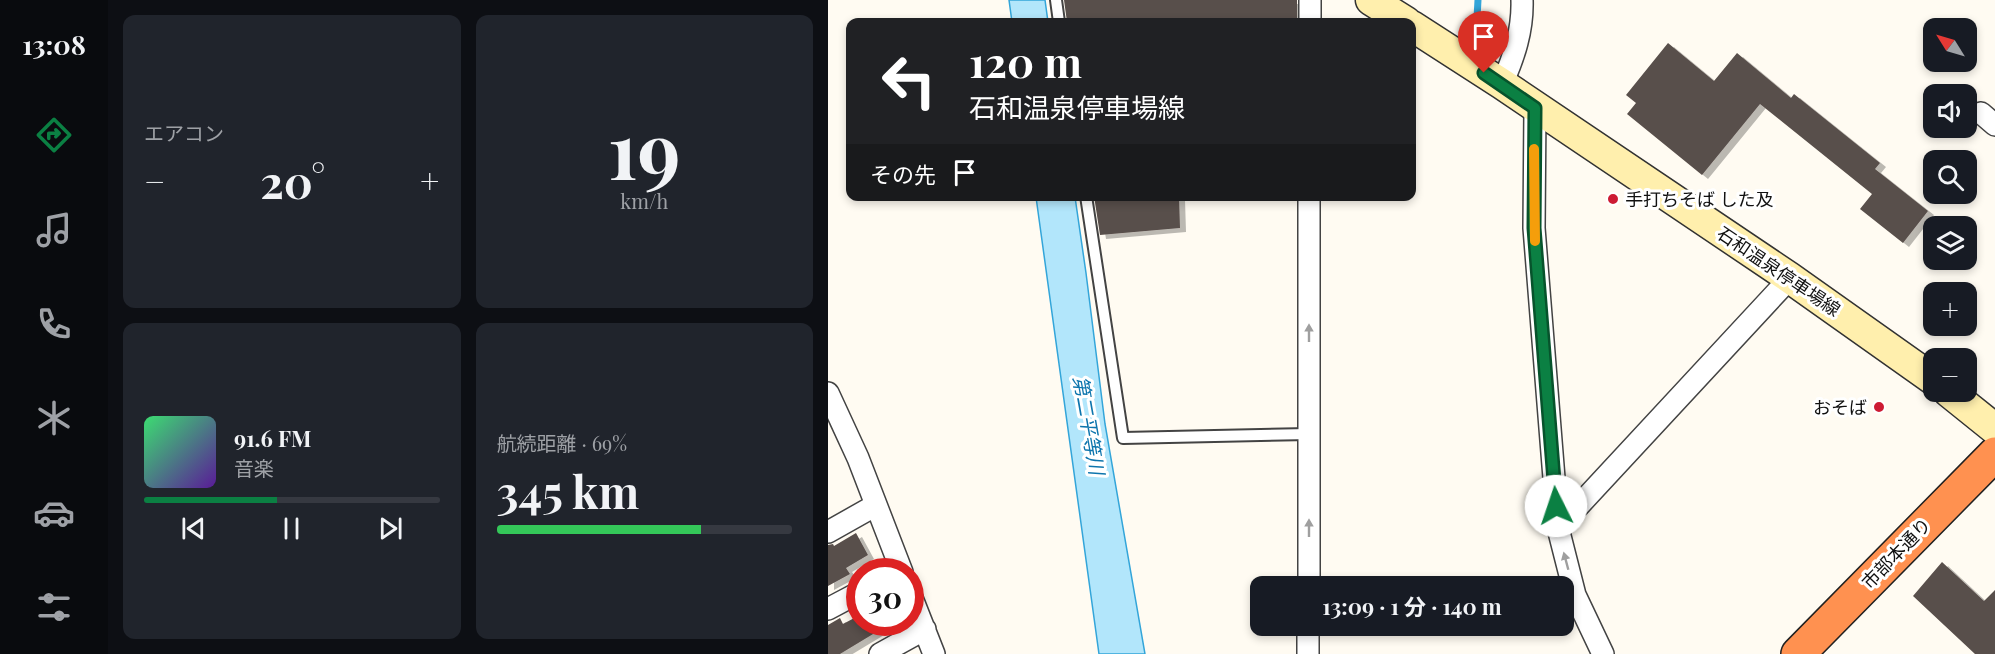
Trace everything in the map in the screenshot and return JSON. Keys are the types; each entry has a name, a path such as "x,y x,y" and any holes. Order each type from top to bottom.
{"highway":[{"name":"市部本通り","path":"1798,654 1995,454"}],"main road":[{"path":"1371,0 1400,18"},
{"name":"石和温泉停車場線","path":"1416,29 1790,278 1923,372"},
{"path":"1961,402 1995,429"}],"street":[{"path":"1310,0 1310,18"},
{"path":"1502,84 1515,54 1523,21 1522,0"},
{"path":"1535,108 1534,228 1557,528 1575,595 1603,654"},
{"path":"1309,201 1309,576"},
{"path":"1557,528 1790,278"},
{"path":"828,393 858,458 896,558"},
{"path":"828,532 876,505"},
{"path":"828,609 846,599"},
{"path":"880,654 925,629 934,654"},
{"path":"1308,636 1308,654"}],"lane":[{"path":"1056,0 1058,18"},
{"path":"1087,201 1123,438 1309,434"}],"water":[{"path":"1009,0 1045,0 1047,18 1011,18"},
{"name":"第二平等川","path":"1037,201 1076,201 1105,424 1145,654 1099,654"}],"building":[{"path":"1064,0 1297,0 1297,18 1066,18"},
{"path":"1668,43 1714,81 1737,53 1791,98 1794,94 1880,163 1875,169 1928,211 1903,243 1860,209 1872,194 1760,104 1702,175 1627,114 1636,103 1626,95"},
{"path":"1095,201 1179,201 1180,228 1100,235"},
{"path":"856,533 868,555 863,558 846,558 846,576 828,586 828,545 833,544 834,546"},
{"path":"1942,562 1984,601 1995,590 1995,654 1975,654 1913,596"},
{"path":"840,618 843,624 846,622 846,636 870,636 840,654 828,654 828,625"}],"waterway":[{"path":"1476,36 1478,0"}],"slow traffic":[{"path":"1534,149 1535,241"}],"place":[{"name":"手打ちそば した及","path":"1613,199"},
{"name":"おそば","path":"1879,407"}],"route":[{"path":"1484,73 1535,108 1534,228 1556,506"}]}
